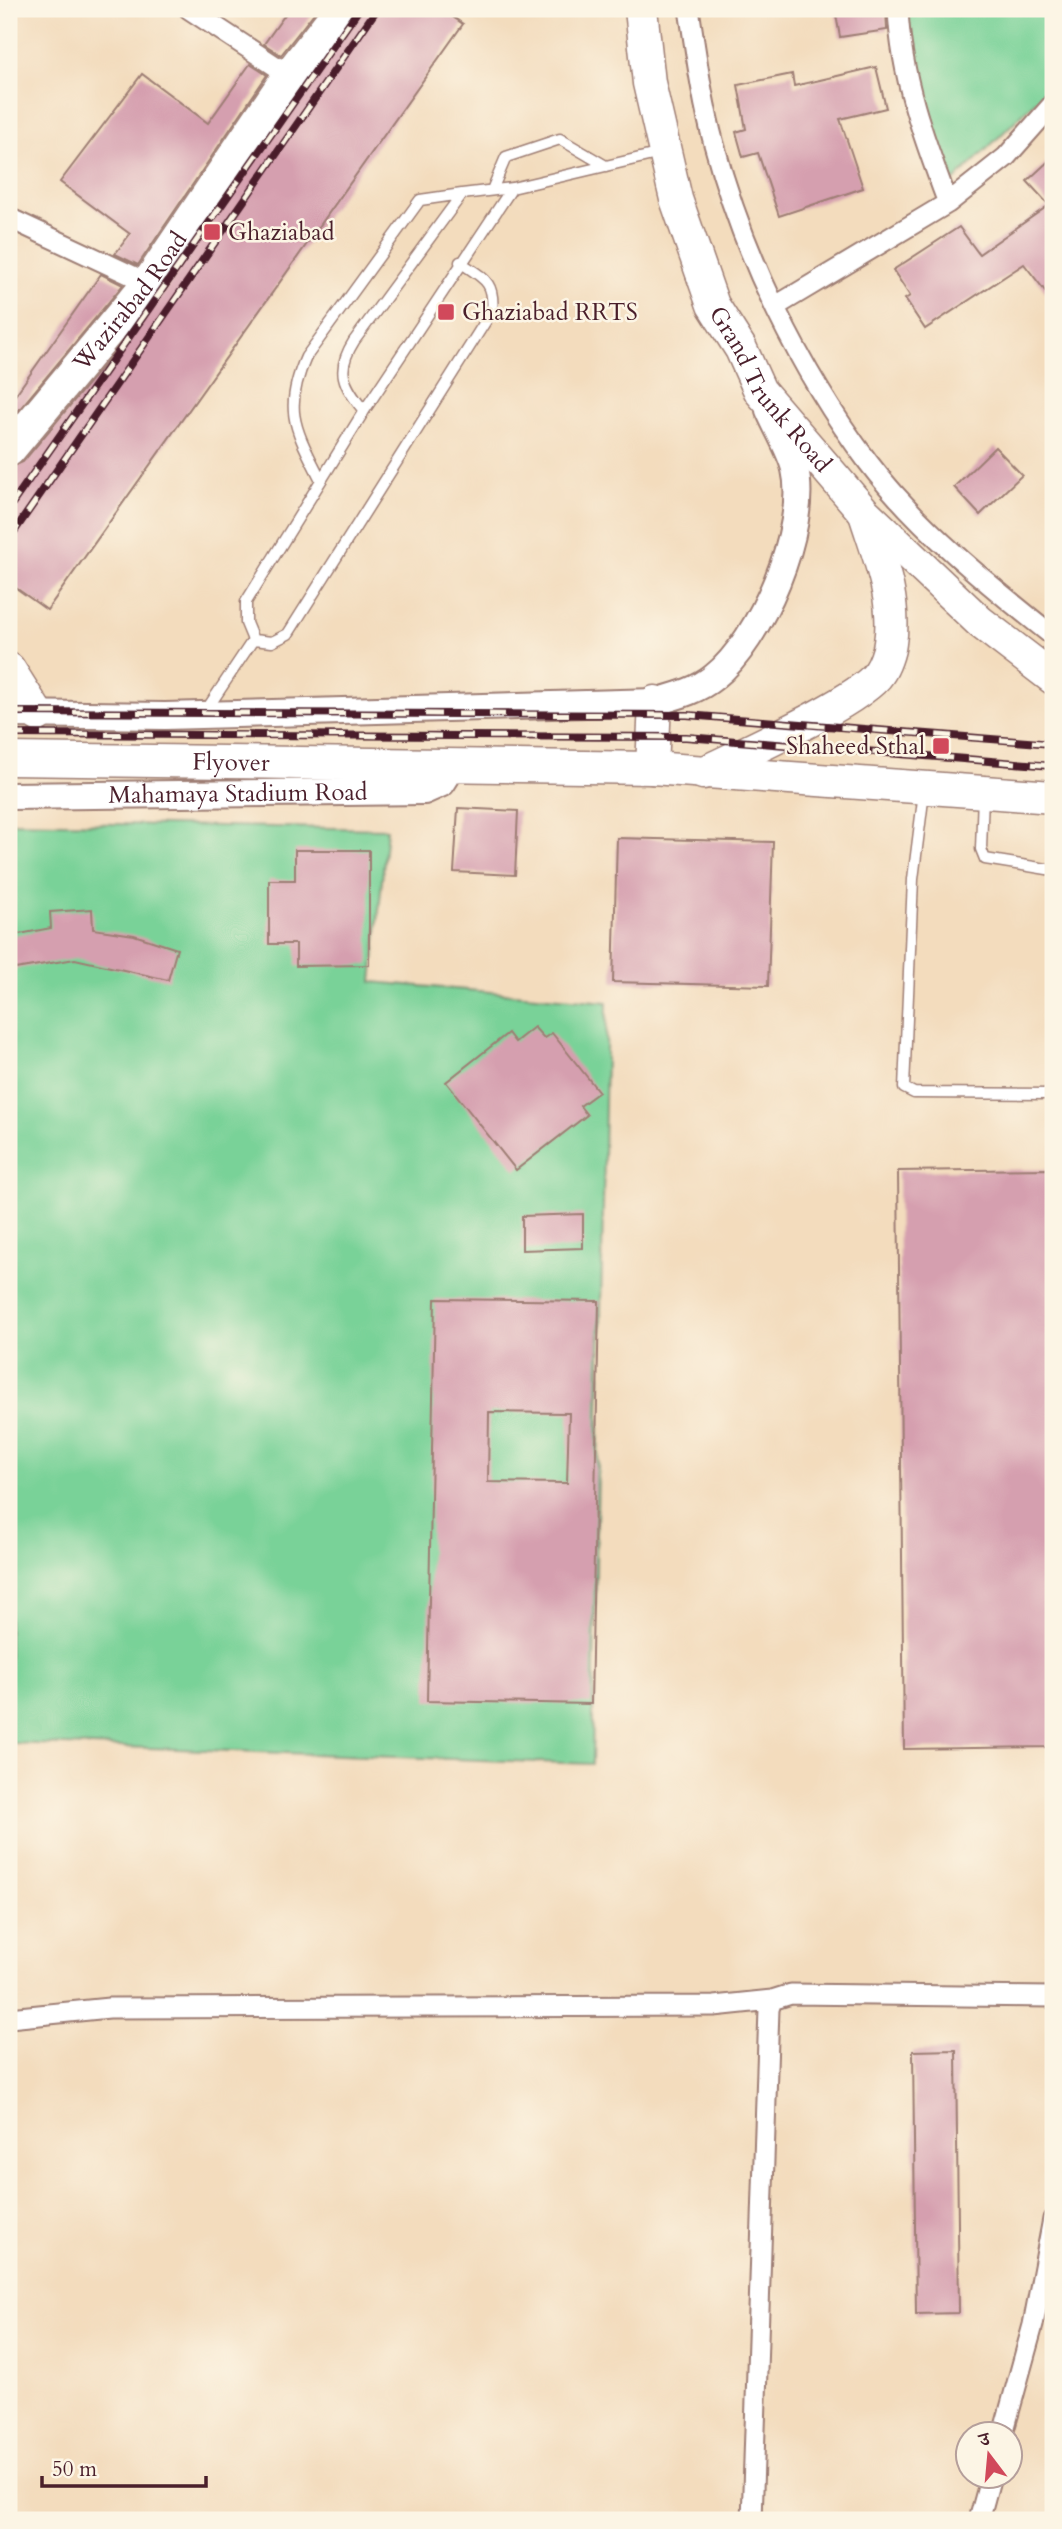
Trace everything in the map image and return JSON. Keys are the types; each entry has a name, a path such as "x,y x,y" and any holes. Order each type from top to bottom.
{"highway":[{"name":"Wazirabad Road","path":"9,450 148,283 289,75 340,9"},
{"name":"Grand Trunk Road","path":"641,9 649,83 676,199 713,305 741,349 760,391 864,512 980,622 1053,678"},
{"path":"703,773 838,704 878,674 890,646 891,618 887,587 864,512"},
{"path":"9,669 23,715"},
{"path":"652,768 655,702"},
{"name":"Flyover","path":"9,759 442,764"},
{"path":"442,764 652,768 1053,797"}],"main road":[{"path":"23,715 202,716 655,702 698,688 729,663 760,621 786,552 796,500 795,469 760,391"},
{"name":"Mahamaya Stadium Road","path":"9,796 424,791 442,783 442,764"}],"street":[{"path":"189,9 289,75"},
{"path":"689,9 701,90 714,146 741,225 800,354 868,462 904,504 1009,601 1053,636"},
{"path":"898,9 900,43 915,117 948,202"},
{"path":"776,306 948,202 1006,157 1053,104"},
{"path":"9,218 148,283"},
{"path":"9,2018 109,2008 700,2007 772,2000 791,1994 1053,1997"},
{"path":"752,2520 769,2009 772,2000"},
{"path":"1007,2420 1033,2325 1053,2219"},
{"path":"979,2520 987,2490"}],"lane":[{"path":"492,190 506,157 560,139 606,166"},
{"path":"321,480 300,438 292,411 293,385 306,357 420,200 512,188 665,152"},
{"path":"253,640 246,623 246,602 363,411 460,262 512,188"},
{"path":"363,411 343,379 343,359 462,194"},
{"path":"253,640 272,642 288,634 492,311 494,295 486,280 460,262"},
{"path":"202,716 253,640"},
{"path":"925,786 913,879 904,1088 914,1093 1053,1094"},
{"path":"983,791 981,849 985,859 1053,870"}],"green space":[{"path":"907,9 1038,9 1053,19 1053,84 952,183 909,54"},
{"path":"9,822 387,829 372,982 607,1002 592,1764 9,1743"}],"building":[{"path":"289,9 317,9 281,55 264,44"},
{"name":"Ghaziabad","path":"358,9 441,9 463,24 47,610 9,583 9,468 23,462 162,295 304,86 355,20"},
{"path":"835,9 886,9 887,30 840,37"},
{"path":"250,64 267,75 138,265 115,254 130,234 60,182 142,74 208,123"},
{"path":"876,67 886,108 840,119 863,188 779,216 758,153 743,157 736,132 746,129 738,85 792,74 794,86"},
{"path":"1053,157 1053,301 1024,264 925,329 905,299 910,296 893,270 959,227 979,254 1049,205 1027,181"},
{"path":"101,274 123,285 9,422 9,404"},
{"path":"995,447 1022,475 980,515 954,487"},
{"path":"458,808 518,811 515,875 454,872"},
{"path":"617,838 773,842 768,986 613,982"},
{"path":"295,850 369,850 369,965 296,966 296,944 269,944 269,880 295,880"},
{"path":"92,909 93,929 134,935 177,949 168,980 75,959 9,970 9,936 51,928 50,912"},
{"path":"534,1027 544,1038 552,1033 599,1092 580,1106 587,1115 516,1170 446,1082 508,1033 515,1042"},
{"path":"1053,1169 1053,1747 904,1749 898,1171"},
{"path":"583,1214 583,1248 522,1250 522,1216"},
{"path":"435,1299 599,1301 591,1704 427,1701","holes":["489,1412 569,1413 567,1483 488,1482"]},
{"path":"956,2050 959,2313 916,2314 913,2051"}],"railway":[{"path":"9,508 359,9"},
{"path":"9,539 377,9"},
{"path":"9,712 687,715 1053,744"},
{"path":"9,734 686,737 1053,766"}],"place":[{"name":"Ghaziabad","path":"212,232"},
{"name":"Ghaziabad RRTS","path":"446,312"},
{"name":"Shaheed Sthal","path":"941,746"}]}
